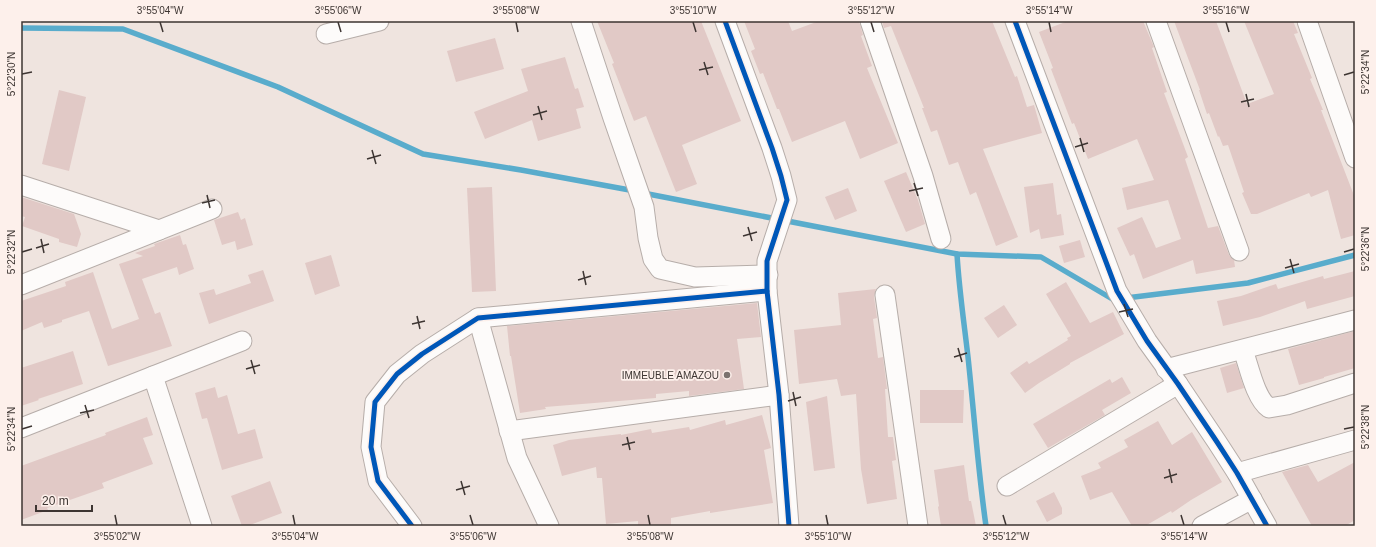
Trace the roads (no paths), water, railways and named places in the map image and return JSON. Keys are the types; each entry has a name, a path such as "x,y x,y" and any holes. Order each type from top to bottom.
{"street":[{"path":"326,34 379,21"},
{"path":"582,21 644,207 648,238 653,258 660,269 696,277 767,276"},
{"path":"725,21 772,148 787,200 767,276 779,395 789,526"},
{"path":"870,21 923,176 941,239"},
{"path":"1015,21 1117,291 1147,342 1178,384 1237,473 1267,526"},
{"path":"1156,21 1239,251"},
{"path":"1307,21 1355,158"},
{"path":"21,185 159,230"},
{"path":"21,285 212,209"},
{"path":"412,526 378,481 371,447 375,402 397,374 422,354 478,318 767,276"},
{"path":"885,295 918,526"},
{"path":"478,318 517,458 549,526"},
{"path":"1166,369 1355,320"},
{"path":"21,428 242,341"},
{"path":"1243,350 1259,395 1264,404 1270,408 1287,405 1355,383"},
{"path":"153,376 202,526"},
{"path":"1007,486 1178,384"},
{"path":"509,430 779,395"},
{"path":"1237,473 1355,440"},
{"path":"1202,526 1252,499"}],"waterway":[{"path":"21,28 123,29 278,87 423,154 635,191"},
{"path":"643,193 957,254 1041,257 1115,300"},
{"path":"957,254 978,463 986,526"},
{"path":"1126,298 1248,283 1355,255"}],"place":[{"name":"IMMEUBLE AMAZOU","path":"727,375"}]}
